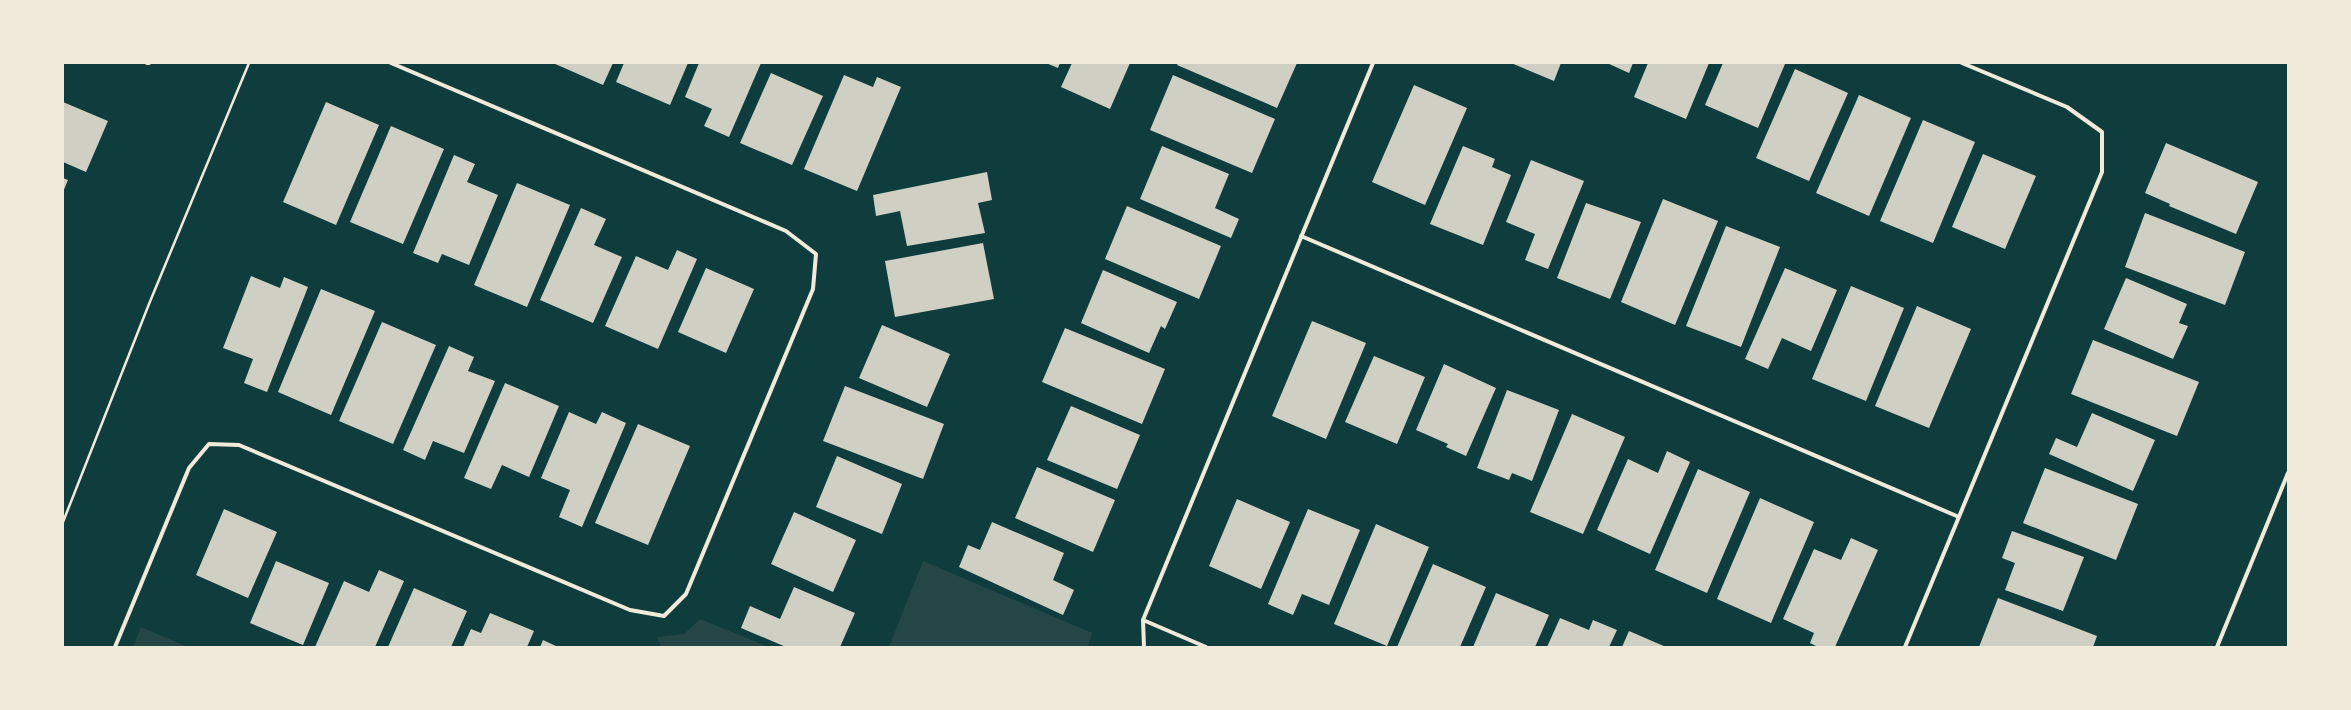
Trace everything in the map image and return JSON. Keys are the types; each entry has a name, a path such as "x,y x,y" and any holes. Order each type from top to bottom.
{"street":[{"path":"115,647 189,468 209,444 239,445 630,610 664,616 686,594 813,289 816,254 786,231 391,63"},
{"path":"1144,647 1143,620 1373,63"},
{"path":"1905,647 2102,172 2102,132 2067,107 1962,63"},
{"path":"1301,236 1959,517"},
{"path":"2217,647 2288,473"},
{"path":"1143,620 1206,647"}],"path":[{"path":"63,522 149,304 249,63"}],"shaded area":[{"path":"923,561 1092,633 1088,647 889,647"},
{"path":"700,619 769,647 661,647 657,637 684,634"},
{"path":"141,627 188,647 133,647"}],"building":[{"path":"553,63 613,63 603,85"},
{"path":"624,63 688,63 670,105 616,82"},
{"path":"699,63 761,63 729,137 704,126 712,109 685,97"},
{"path":"1046,63 1060,63 1058,68"},
{"path":"1072,63 1130,63 1110,109 1061,87"},
{"path":"1178,63 1297,63 1277,108 1177,65"},
{"path":"1511,63 1561,63 1554,81"},
{"path":"1607,63 1633,63 1629,73"},
{"path":"1648,63 1709,63 1686,119 1634,97"},
{"path":"1723,63 1785,64 1758,128 1705,105"},
{"path":"1795,69 1848,93 1809,181 1756,158"},
{"path":"771,73 823,96 792,165 740,143"},
{"path":"844,75 873,87 877,77 901,87 857,191 804,169"},
{"path":"1173,75 1275,119 1252,173 1150,130"},
{"path":"1414,85 1467,108 1425,205 1372,182"},
{"path":"1859,95 1911,118 1869,216 1816,193"},
{"path":"63,102 108,121 86,172 63,162"},
{"path":"326,102 379,125 336,225 283,202"},
{"path":"1923,120 1975,142 1933,243 1880,221"},
{"path":"391,126 444,149 403,244 350,222"},
{"path":"2166,143 2258,182 2236,234 2169,206 2170,204 2145,193"},
{"path":"1162,146 1229,174 1215,208 1239,219 1231,238 1140,199"},
{"path":"1463,146 1495,159 1492,167 1511,175 1483,245 1430,224"},
{"path":"1983,154 2036,176 2005,249 1952,227"},
{"path":"454,155 475,164 467,182 498,195 469,265 442,254 438,263 413,253"},
{"path":"1531,160 1584,181 1548,269 1525,260 1535,234 1506,222"},
{"path":"987,172 992,200 978,203 985,233 907,246 900,211 876,216 873,195"},
{"path":"63,178 68,180 63,192"},
{"path":"517,183 570,205 527,307 474,285"},
{"path":"1663,199 1718,221 1675,325 1621,302"},
{"path":"1586,203 1641,222 1610,299 1557,278"},
{"path":"1127,206 1221,246 1199,299 1105,259"},
{"path":"581,208 606,219 594,245 622,257 593,323 540,300"},
{"path":"2145,213 2245,252 2225,305 2125,267"},
{"path":"1726,226 1780,247 1741,347 1686,326"},
{"path":"983,243 994,299 895,317 885,261"},
{"path":"677,250 697,259 658,349 605,326 636,256 668,270"},
{"path":"706,268 754,289 726,353 678,332"},
{"path":"1785,268 1837,290 1811,351 1782,338 1768,369 1745,359"},
{"path":"1103,270 1177,302 1165,329 1161,326 1149,353 1081,323"},
{"path":"251,276 280,288 284,277 308,287 267,392 244,383 253,359 223,348"},
{"path":"2126,278 2187,304 2179,323 2188,326 2173,359 2104,329"},
{"path":"1851,286 1904,308 1866,401 1812,379"},
{"path":"321,289 375,311 331,415 278,392"},
{"path":"1917,306 1971,329 1929,428 1875,406"},
{"path":"1312,321 1366,343 1326,439 1272,416"},
{"path":"382,322 436,345 393,444 339,421"},
{"path":"882,325 950,354 927,407 859,378"},
{"path":"1065,328 1165,369 1142,424 1042,382"},
{"path":"2093,340 2199,382 2177,436 2071,394"},
{"path":"449,346 474,357 468,371 495,381 464,453 433,441 425,460 403,450"},
{"path":"1374,356 1425,377 1397,444 1345,422"},
{"path":"1444,364 1496,388 1466,456 1446,447 1448,444 1416,430"},
{"path":"505,383 559,406 529,477 502,465 491,489 464,478"},
{"path":"845,386 944,424 923,479 823,441"},
{"path":"1507,390 1559,410 1532,481 1512,473 1509,480 1477,468"},
{"path":"1071,406 1140,435 1117,489 1047,460"},
{"path":"569,412 596,424 602,412 626,423 582,527 559,517 570,490 541,478"},
{"path":"2092,413 2155,440 2133,491 2049,454 2056,438 2077,447"},
{"path":"1572,414 1625,437 1583,534 1530,512"},
{"path":"638,424 690,446 648,545 595,523"},
{"path":"1667,451 1690,462 1650,554 1597,530 1628,459 1658,473"},
{"path":"837,456 902,484 882,534 816,507"},
{"path":"1037,467 1115,500 1093,552 1015,518"},
{"path":"2045,468 2138,504 2116,560 2023,523"},
{"path":"1698,469 1750,492 1707,593 1655,570"},
{"path":"1760,498 1814,522 1771,623 1717,599"},
{"path":"1237,499 1290,522 1261,589 1209,566"},
{"path":"224,509 277,532 248,598 196,575"},
{"path":"1308,509 1360,530 1329,605 1302,594 1293,615 1268,604"},
{"path":"794,512 856,540 833,592 771,564"},
{"path":"992,522 1064,553 1053,580 1074,590 1063,615 959,567 968,545 980,550"},
{"path":"1376,524 1429,547 1387,646 1334,624"},
{"path":"2012,531 2084,557 2063,611 2005,590 2015,563 2002,558"},
{"path":"1851,538 1878,550 1835,647 1818,647 1810,643 1814,633 1783,619 1814,549 1841,560"},
{"path":"276,561 329,583 303,645 250,623"},
{"path":"1433,564 1486,587 1460,647 1397,647"},
{"path":"379,570 404,581 375,647 315,647 344,581 369,592"},
{"path":"794,587 855,613 840,647 786,647 741,628 750,606 780,619"},
{"path":"414,588 467,611 451,647 388,647"},
{"path":"1496,593 1549,615 1535,647 1473,647"},
{"path":"1998,598 2097,636 2093,647 1979,647"},
{"path":"490,613 534,631 527,647 463,647 471,629 481,633"},
{"path":"1560,618 1589,630 1593,620 1617,630 1609,647 1547,647"},
{"path":"1629,631 1666,647 1622,647"},
{"path":"543,640 558,647 540,647"}]}
